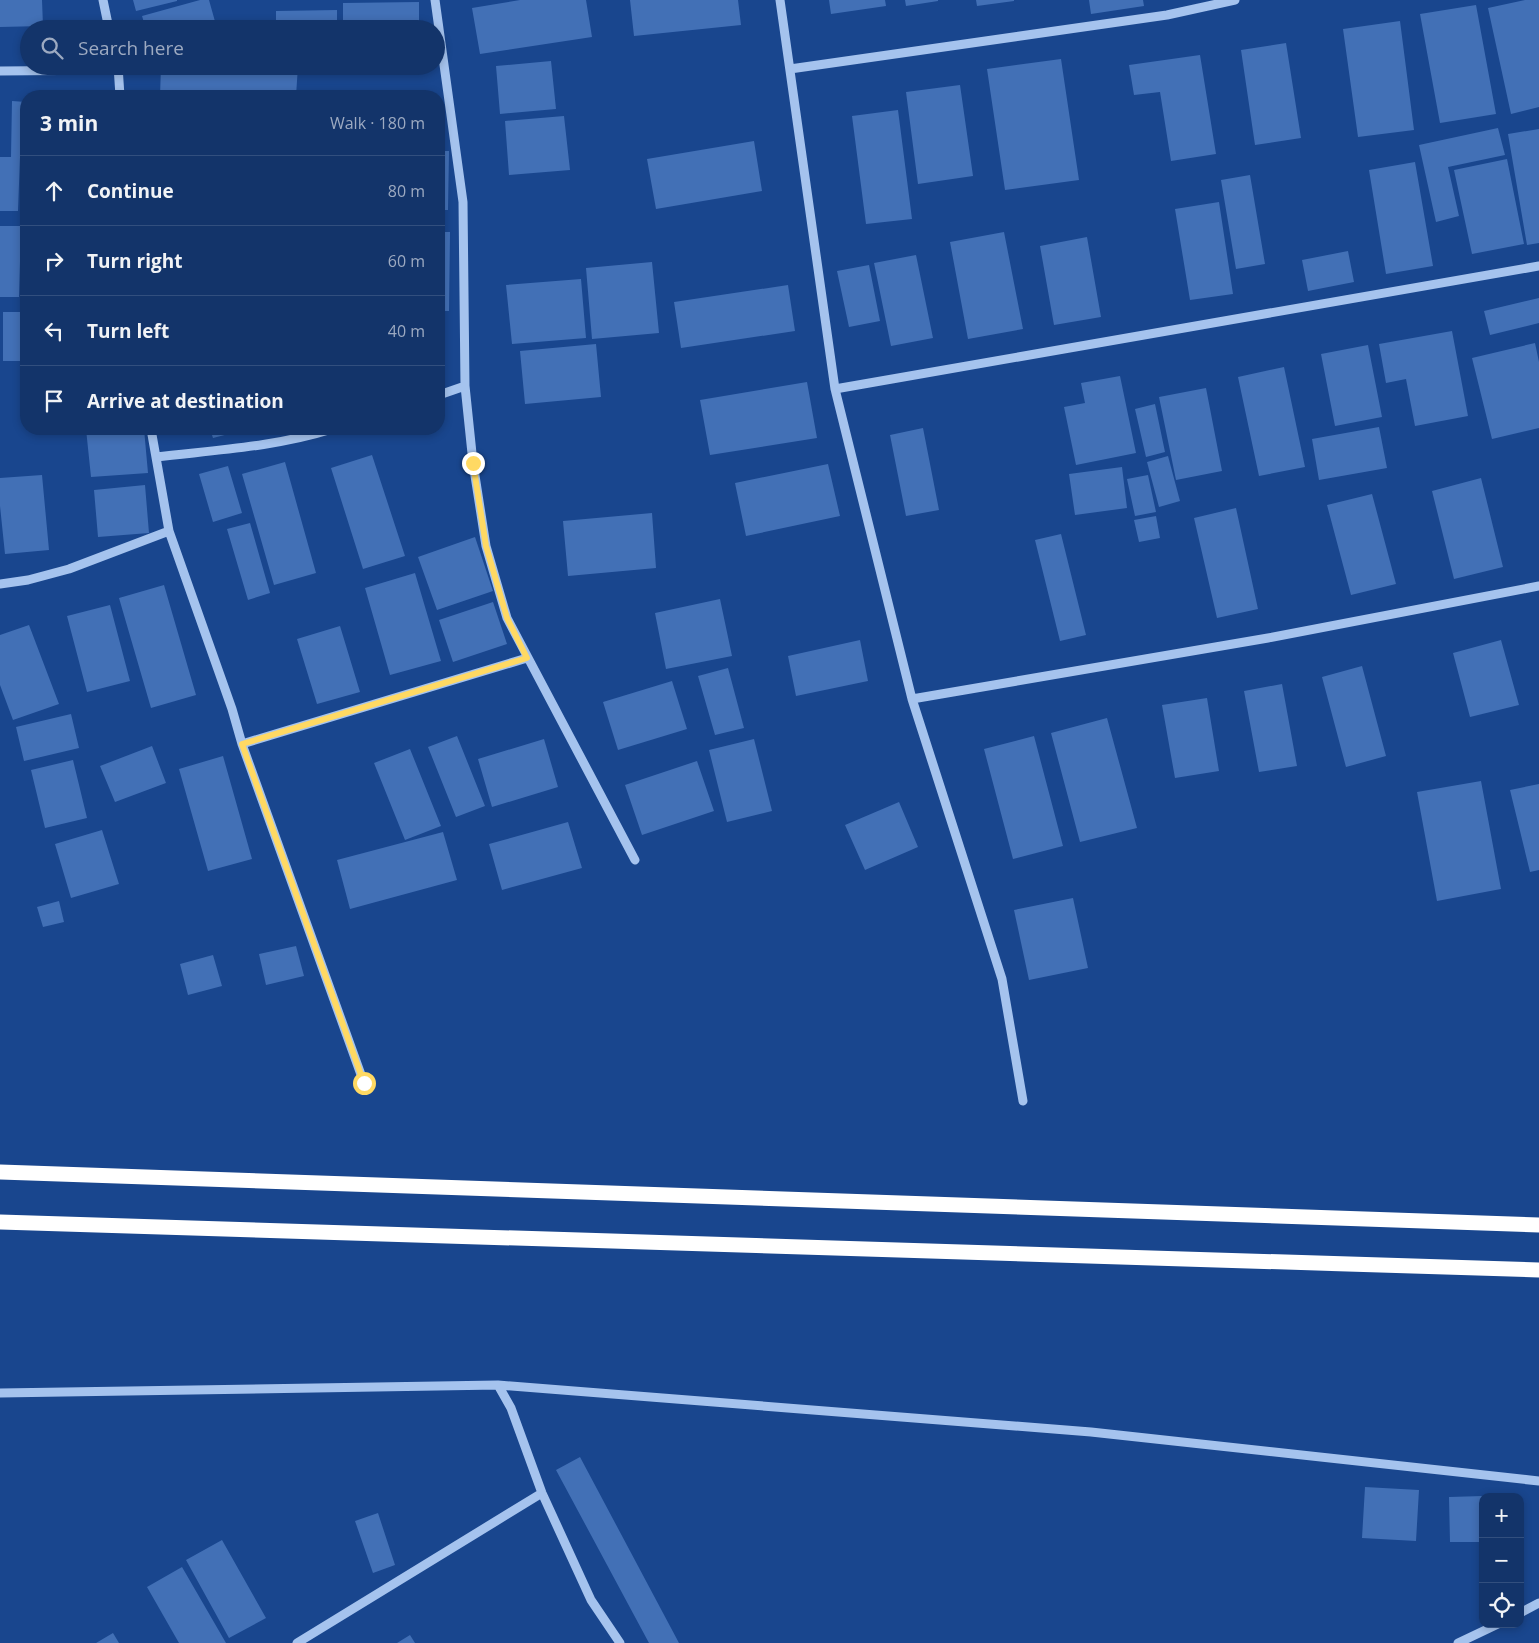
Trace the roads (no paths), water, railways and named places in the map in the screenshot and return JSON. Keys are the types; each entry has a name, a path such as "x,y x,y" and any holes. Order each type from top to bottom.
{"highway":[{"path":"0,1172 1539,1225"},
{"path":"0,1222 1539,1270"}],"street":[{"path":"103,0 107,20"},
{"path":"435,0 438,20"},
{"path":"780,0 835,389 912,699 1002,979 1023,1100"},
{"path":"790,69 1167,15 1235,0"},
{"path":"0,71 20,70"},
{"path":"118,75 120,90"},
{"path":"445,75 462,202 465,386 473,463 486,546 507,618 635,860"},
{"path":"835,389 1539,266"},
{"path":"445,393 465,386"},
{"path":"152,435 169,531 232,709 242,744 364,1083"},
{"path":"156,456 281,442 312,435"},
{"path":"0,584 28,580 70,569 169,531"},
{"path":"912,699 1259,639 1539,586"},
{"path":"242,744 527,658"},
{"path":"498,1385 511,1408 542,1493 591,1600 620,1643"},
{"path":"0,1393 498,1385 1091,1432 1539,1481"},
{"path":"297,1643 542,1493"},
{"path":"1524,1611 1539,1603"},
{"path":"1458,1643 1490,1628"}]}
